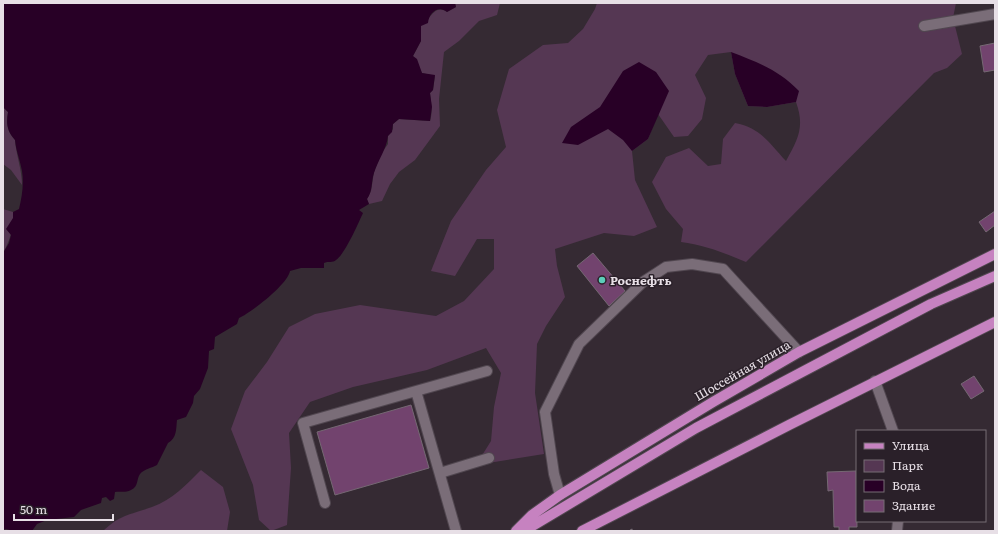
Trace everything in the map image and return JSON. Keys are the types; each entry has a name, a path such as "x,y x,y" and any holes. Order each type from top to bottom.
{"main road":[{"name":"Шоссейная улица","path":"516,531 532,515 560,495 713,402 799,352 995,254"},
{"path":"524,531 696,428 931,304 995,276"},
{"path":"582,531 995,322"},
{"path":"596,531 608,518"}],"street":[{"path":"924,26 995,14"},
{"path":"560,495 554,474 545,412 579,344 643,282 666,267 692,264 723,270 799,352"},
{"path":"325,503 303,423 487,370"},
{"path":"876,381 893,430"},
{"path":"416,391 456,531"},
{"path":"440,472 489,458"}],"green space":[{"path":"455,3 500,3 497,15 479,21 459,41 444,52 439,99 440,126 415,160 399,172 390,184 382,201 369,204 367,199 371,191 374,172 381,154 388,144 388,136 393,129 393,124 399,119 430,121 432,111 430,93 433,90 435,76 422,73 413,56 421,41 420,26 435,11 443,10 447,12 456,7"},
{"path":"597,3 956,3 953,18 962,54 947,68 934,73 746,262 698,245 681,242 683,229 666,209 652,182 666,157 689,148 708,166 721,164 723,139 735,123 744,125 758,132 786,161 799,133 799,111 796,102 767,107 748,106 735,74 731,52 708,55 695,75 706,98 702,119 688,136 674,137 658,114 648,139 632,151 635,180 657,227 634,236 604,233 555,249 557,266 565,297 546,326 537,344 535,393 544,454 476,465 491,441 494,407 501,373 486,348 427,370 353,387 310,402 289,433 291,468 287,525 271,531 259,520 253,485 231,429 245,391 267,362 289,327 315,314 360,305 436,316 464,301 494,269 494,239 477,239 455,276 431,271 451,221 486,170 506,147 497,110 509,69 543,45 568,43 583,29"},
{"path":"3,107 8,112 8,127 10,134 15,140 22,185 11,170 3,164"},
{"path":"3,209 13,212 13,223 8,244 3,253"},
{"path":"201,470 223,487 230,512 227,531 103,531 109,525 121,518 152,507 166,500 179,491"}],"water":[{"path":"3,3 455,3 456,7 447,12 440,9 432,13 428,23 421,26 421,41 413,56 417,59 422,73 435,75 433,90 430,93 432,107 430,121 399,119 393,124 392,132 388,136 386,145 374,173 370,193 367,199 369,204 359,210 363,213 340,257 335,261 324,263 324,268 301,268 290,271 288,277 269,297 239,318 237,324 215,337 214,349 209,351 208,368 200,389 194,396 193,403 186,417 177,420 175,436 168,443 157,465 140,474 134,488 127,491 115,492 114,499 110,501 106,497 102,498 101,503 81,510 74,517 47,520 37,524 32,531 3,530 3,253 9,243 11,235 6,229 13,218 13,212 19,209 23,181 15,140 10,134 8,127 8,112 3,107"},
{"path":"731,52 759,63 784,77 799,91 796,102 767,107 748,106 735,74"},
{"path":"639,62 656,72 669,91 648,139 632,151 623,140 608,129 578,145 562,143 571,127 600,107 623,71"}],"building":[{"path":"995,43 995,70 984,72 980,46"},
{"path":"995,211 995,225 986,232 979,222"},
{"name":"Роснефть","path":"593,253 625,291 609,306 577,266"},
{"path":"974,376 984,391 971,399 961,384"},
{"path":"411,405 429,468 335,495 317,432"},
{"path":"856,471 857,527 849,527 849,531 839,531 839,527 834,527 833,490 828,491 827,472"}],"place":[{"name":"Роснефть","path":"602,280"}]}
